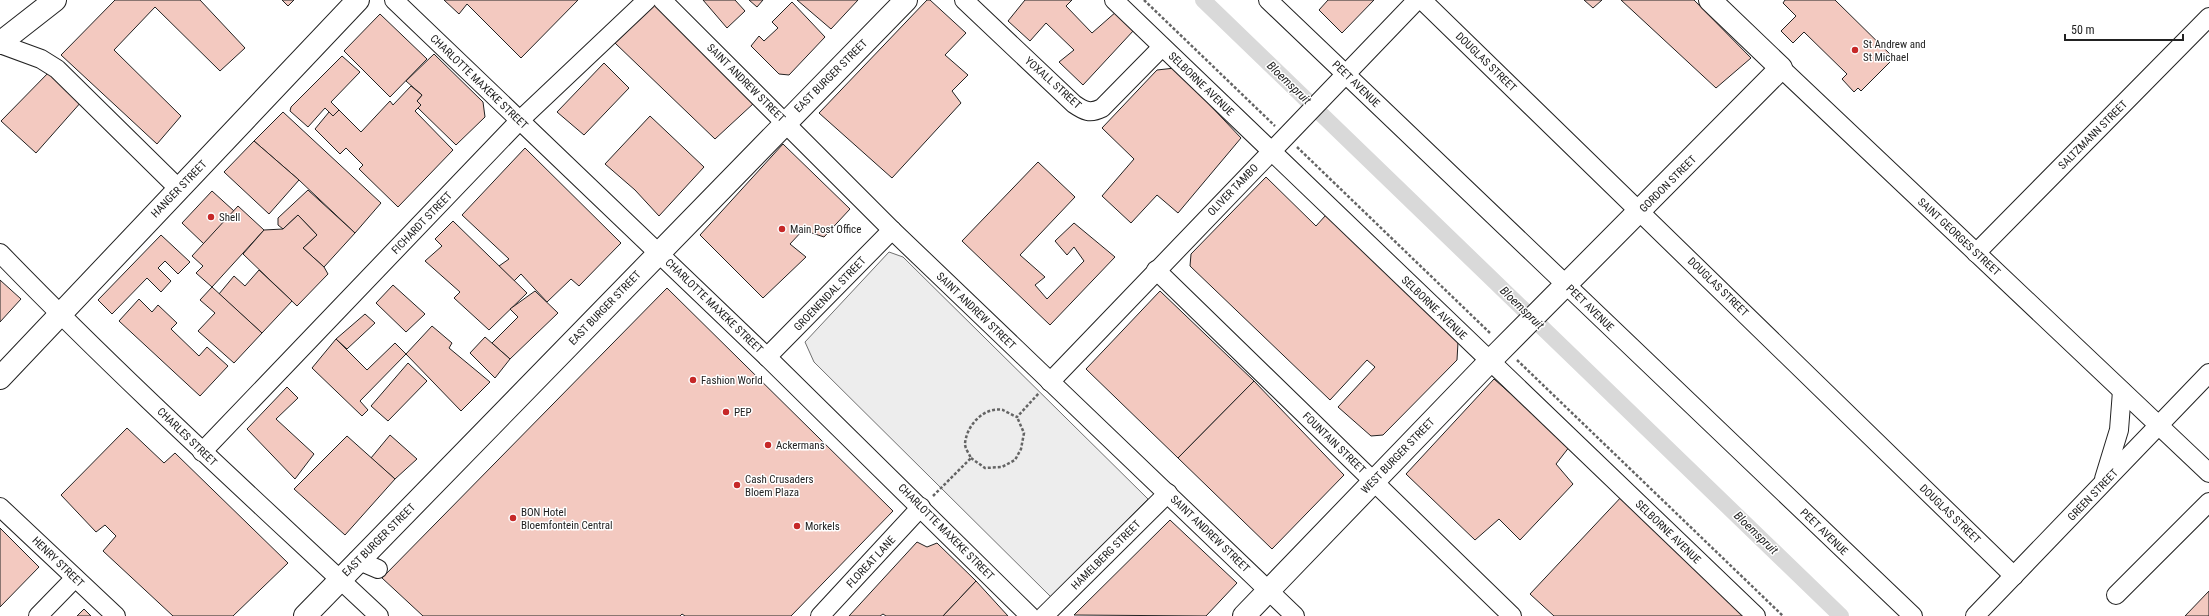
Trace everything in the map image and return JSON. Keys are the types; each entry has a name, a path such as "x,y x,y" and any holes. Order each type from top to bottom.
{"main road":[{"path":"0,43 55,0"},
{"name":"HANGER STREET","path":"0,378 358,0"},
{"name":"EAST BURGER STREET","path":"304,616 363,554 443,476 785,121 906,0"},
{"name":"SAINT GEORGES STREET","path":"1710,0 1781,68"},
{"name":"GORDON STREET","path":"1560,292 1781,68"},
{"name":"WEST BURGER STREET","path":"1244,616 1373,481 1560,292"}],"street":[{"name":"CHARLOTTE MAXEKE STREET","path":"394,0 519,121 659,252 768,357 1030,616"},
{"name":"FICHARDT STREET","path":"202,452 519,121 648,0"},
{"name":"SAINT ANDREW STREET","path":"662,0 785,121 892,230 1295,616"},
{"name":"YOXALL STREET","path":"964,0 1074,104 1084,111 1093,112 1102,108 1162,47"},
{"name":"SELBORNE AVENUE","path":"1114,0 1271,151 1497,354 1756,616"},
{"name":"PEET AVENUE","path":"1268,0 1340,80 1560,292 1912,616"},
{"name":"OLIVER TAMBO","path":"1050,382 1417,0"},
{"name":"DOUGLAS STREET","path":"1422,0 2014,576"},
{"name":"SALTZMANN STREET","path":"1976,253 2209,17"},
{"path":"0,43 41,59 57,69 179,189"},
{"name":"SAINT GEORGES STREET","path":"1781,68 2209,473"},
{"name":"GROENENDAL STREET","path":"768,357 892,230"},
{"name":"CHARLES STREET","path":"0,253 59,314 202,452 379,616"},
{"name":"FOUNTAIN STREET","path":"1156,270 1512,616"},
{"name":"GREEN STREET","path":"1975,616 2101,487 2158,425 2209,373"},
{"path":"2101,487 2113,454 2119,430 2122,391"},
{"name":"HAMELBERG STREET","path":"1044,616 1168,493"},
{"path":"2116,595 2209,502"},
{"name":"HENRY STREET","path":"0,506 116,616"},
{"name":"FLOREAT LANE","path":"820,616 921,507"},
{"path":"38,616 75,578"}],"path":[{"path":"1144,0 1285,136 1497,354 1783,616"},
{"path":"1017,417 1050,382"},
{"path":"1002,410 1017,417 1024,433 1021,449 1015,460 1002,467 985,468 971,458 965,445 968,431 977,418 989,411 1002,410"},
{"path":"921,507 971,458"}],"shaded area":[{"path":"889,252 903,257 1148,499 1052,598 814,362 805,342"}],"building":[{"path":"115,0 200,0 245,48 220,71 155,7 114,50 181,116 157,144 61,55"},
{"path":"282,0 294,0 288,6"},
{"path":"444,0 578,0 521,58 467,4 459,14"},
{"path":"703,0 735,0 745,11 727,28"},
{"path":"749,0 763,0 757,7"},
{"path":"797,0 858,0 831,29"},
{"path":"927,0 930,0 966,33 945,55 968,75 952,91 961,103 892,178 819,113"},
{"path":"1025,0 1072,0 1066,6 1092,33 1117,11 1134,30 1083,85 1059,62 1074,50 1046,23 1030,41 1008,21"},
{"path":"1328,0 1374,0 1342,33 1319,10"},
{"path":"1584,0 1602,0 1593,8"},
{"path":"1621,0 1694,0 1751,58 1716,88"},
{"name":"St Andrew and St Michael","path":"1785,0 1835,0 1894,58 1861,91 1858,88 1854,92 1842,79 1847,74 1804,32 1793,43 1781,31 1796,16 1783,3"},
{"path":"792,2 825,37 789,75 779,74 751,46 759,36 764,41 778,28 772,22"},
{"path":"655,5 754,103 715,139 615,43"},
{"path":"380,14 427,59 390,97 344,51"},
{"path":"434,54 483,102 485,117 456,145 418,108 421,105 417,101 422,95 406,81"},
{"path":"342,56 360,72 331,102 339,110 333,116 325,108 308,127 290,111 291,107"},
{"path":"604,63 629,88 584,135 557,112"},
{"path":"1175,68 1241,138 1178,213 1157,195 1131,223 1102,196 1134,159 1102,128 1157,70"},
{"path":"52,69 82,101 36,153 1,121"},
{"path":"411,86 422,95 417,101 421,105 415,111 453,150 398,207 359,169 363,165 346,148 340,154 315,129 329,112 333,116 339,110 361,132 390,101 393,105"},
{"path":"283,112 381,203 355,233 299,180 254,141"},
{"path":"650,116 704,167 659,216 635,190 605,164"},
{"path":"254,141 299,180 269,214 224,172"},
{"path":"783,144 850,209 824,237 803,230 790,244 806,257 763,298 700,235"},
{"path":"525,148 621,243 579,286 571,279 547,302 521,274 514,281 499,266 509,259 462,215"},
{"path":"1038,162 1075,197 1020,255 1045,277 1035,285 1047,299 1084,261 1074,247 1067,255 1055,241 1074,223 1115,257 1050,325 962,241"},
{"path":"1266,177 1316,226 1326,215 1458,342 1457,360 1383,435 1371,436 1338,407 1375,367 1367,360 1330,400 1190,266 1191,254"},
{"path":"308,190 355,233 324,267 303,248 317,235 298,215 283,229 278,225 278,218"},
{"path":"212,191 234,211 204,244 182,223"},
{"path":"238,206 264,230 212,287 196,273 203,266 192,256"},
{"path":"298,215 317,235 303,248 324,267 328,274 297,306 243,254 264,230 283,229"},
{"path":"453,221 527,293 489,330 454,298 460,292 425,261 442,246 435,239"},
{"path":"161,235 190,262 178,274 165,261 158,268 171,281 161,292 147,278 112,314 98,300"},
{"path":"259,270 292,301 262,333 219,294 234,276 245,286"},
{"path":"0,280 21,299 0,322"},
{"path":"393,285 425,314 406,332 376,303"},
{"path":"212,287 262,333 234,363 198,331 215,313 200,300"},
{"path":"667,288 893,511 791,616 685,616 682,614 680,616 423,616 382,578"},
{"path":"535,291 558,313 510,359 492,343 518,317 510,309"},
{"path":"1160,291 1254,381 1178,458 1086,369"},
{"path":"139,299 152,312 158,305 177,323 171,329 199,356 207,347 228,366 200,396 119,321"},
{"path":"365,314 375,323 347,349 336,339"},
{"path":"432,326 452,343 449,348 490,382 461,411 406,354"},
{"path":"485,337 510,359 495,378 470,353"},
{"path":"336,339 367,370 395,343 406,354 360,401 368,410 362,416 312,368"},
{"path":"408,363 427,381 388,421 371,406"},
{"path":"1494,379 1570,446 1556,464 1573,484 1520,540 1499,519 1475,540 1406,474"},
{"path":"1254,381 1344,475 1272,549 1178,458"},
{"path":"287,387 298,398 276,419 314,454 295,479 247,429"},
{"path":"127,428 164,463 175,453 288,563 233,616 173,616 103,551 116,536 105,525 96,532 61,495"},
{"path":"390,435 417,459 395,479 371,458"},
{"path":"347,436 395,479 345,535 294,489"},
{"path":"1624,494 1743,616 1554,616 1530,594"},
{"path":"1170,520 1237,583 1206,616 1074,615"},
{"path":"0,528 39,567 0,607"},
{"path":"917,542 927,547 937,543 976,581 943,616 886,616 883,614 880,616 849,616"},
{"path":"976,581 1008,616 943,616"},
{"path":"2209,591 2209,616 2185,616"},
{"path":"84,609 91,616 77,616"}],"waterway":[{"name":"Bloemspruit","path":"1203,0 1841,616"}],"place":[{"name":"St Andrew and St Michael","path":"1855,50"},
{"name":"Shell","path":"211,217"},
{"name":"Main Post Office","path":"782,229"},
{"name":"Fashion World","path":"693,380"},
{"name":"PEP","path":"726,412"},
{"name":"Ackermans","path":"768,445"},
{"name":"Cash Crusaders Bloem Plaza","path":"737,485"},
{"name":"BON Hotel Bloemfontein Central","path":"513,518"},
{"name":"Morkels","path":"797,526"}]}
